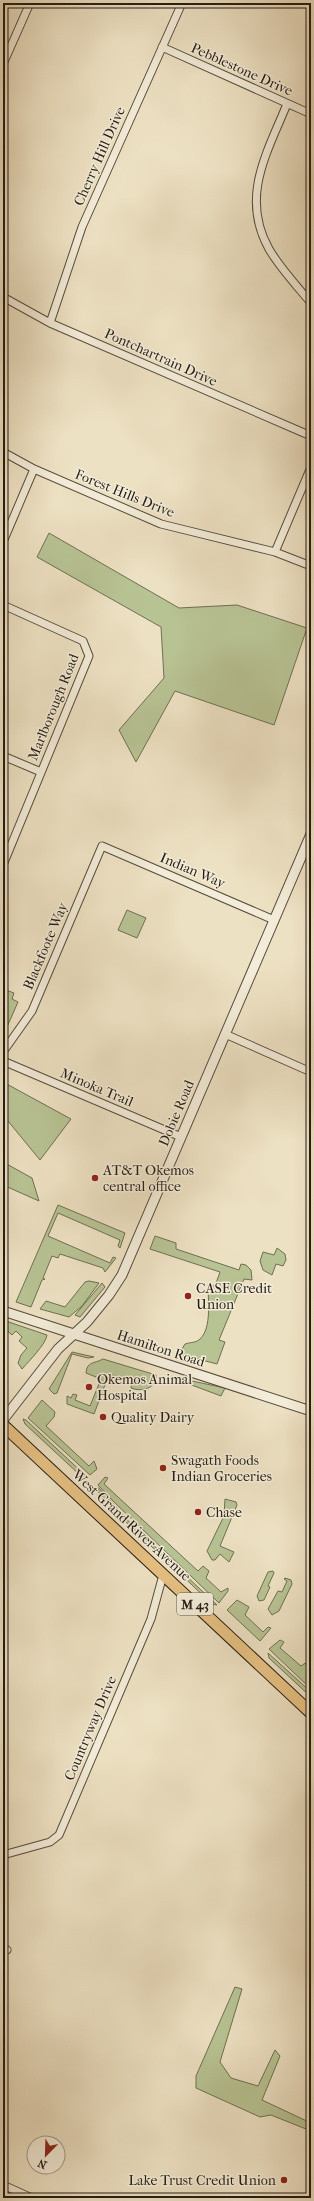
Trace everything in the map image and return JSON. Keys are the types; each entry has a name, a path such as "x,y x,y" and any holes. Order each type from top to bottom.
{"main road":[{"name":"West Grand River Avenue","path":"3,1425 311,1713"}],"street":[{"path":"3,64 30,3"},
{"name":"Cherry Hill Drive","path":"50,323 82,227 182,3"},
{"name":"Pebblestone Drive","path":"162,47 311,114"},
{"path":"287,104 257,179 256,215 269,250 311,303"},
{"name":"Pontchartrain Drive","path":"3,297 50,323 311,436"},
{"name":"Forest Hills Drive","path":"3,452 34,469 161,524 275,552 311,566"},
{"path":"275,552 311,467"},
{"path":"3,542 34,469"},
{"name":"Marlborough Road","path":"3,605 83,641 88,652 88,661 3,865"},
{"path":"3,756 41,772"},
{"name":"Dobie Road","path":"3,1420 58,1349 73,1335 109,1295 122,1275 311,834"},
{"name":"Indian Way","path":"102,846 274,920"},
{"name":"Blackfoote Way","path":"3,1052 32,1011 102,846"},
{"path":"225,1034 311,1072"},
{"name":"Minoka Trail","path":"3,1061 181,1137"},
{"name":"Hamilton Road","path":"3,1311 73,1335 311,1411"},
{"name":"Countryway Drive","path":"3,1855 50,1842 59,1835 151,1619 163,1575"},
{"path":"3,2186 32,2198"}],"green space":[{"path":"49,533 179,608 237,605 307,628 274,725 175,691 136,762 119,730 164,678 161,627 37,557"},
{"path":"127,910 146,918 137,938 118,930"},
{"path":"3,989 14,993 12,999 18,1002 3,1036"},
{"path":"3,1082 71,1119 40,1160 3,1115"},
{"path":"3,1162 32,1178 39,1201 3,1185"},
{"path":"58,1205 125,1233 120,1248 118,1246 120,1240 58,1213 48,1236 110,1263 113,1257 116,1258 105,1272 103,1268 60,1254 58,1258 52,1256 43,1278 45,1279 42,1280 31,1307 16,1302"},
{"path":"155,1236 176,1243 176,1249 239,1270 241,1264 246,1265 251,1270 252,1280 244,1279 219,1340 225,1342 217,1364 179,1354 185,1344 197,1341 204,1334 208,1321 208,1285 215,1286 220,1272 150,1249"},
{"path":"277,1248 285,1254 286,1260 283,1266 276,1264 272,1275 263,1270 260,1261 263,1252 274,1255"},
{"path":"89,1281 99,1283 82,1306 69,1317 40,1309 46,1301 65,1307 85,1282"},
{"path":"102,1283 105,1287 80,1317 75,1315"},
{"path":"3,1320 47,1335 40,1348 22,1369 18,1363 21,1355 27,1348 19,1341 22,1337 16,1331 12,1335 3,1327"},
{"path":"72,1352 94,1357 88,1358 72,1354 57,1393 54,1394 49,1389"},
{"path":"103,1359 156,1375 156,1380 154,1384 148,1388 139,1390 131,1388 132,1381 109,1374 94,1414 67,1404 67,1396 71,1398 73,1394 77,1395 75,1400 90,1406 101,1379 86,1373 87,1369 92,1363"},
{"path":"173,1378 178,1378 225,1388 221,1396"},
{"path":"42,1400 55,1412 54,1417 46,1426 89,1466 94,1461 97,1469 90,1475 28,1418"},
{"path":"23,1419 26,1420 87,1477 81,1476 25,1424"},
{"path":"105,1477 108,1478 104,1484 198,1571 203,1566 209,1571 206,1578 221,1592 228,1588 228,1591 219,1603 98,1485"},
{"path":"98,1487 132,1525 217,1605 212,1604 129,1525 99,1493"},
{"path":"225,1499 236,1502 237,1505 220,1546 234,1552 229,1562 220,1554 215,1560 212,1560 207,1551 224,1516"},
{"path":"273,1571 274,1573 268,1586 270,1587 264,1600 259,1601 257,1596 268,1572"},
{"path":"284,1579 291,1580 292,1584 279,1611 272,1615 268,1609 278,1591 282,1592 287,1581"},
{"path":"237,1600 249,1607 245,1615 263,1632 268,1627 271,1628 260,1641 227,1610"},
{"path":"280,1640 284,1642 280,1648 301,1666 307,1662 311,1666 311,1689 269,1649"},
{"path":"268,1653 311,1692 311,1697 269,1658"},
{"path":"235,1987 242,1989 220,2062 231,2078 258,2086 275,2050 280,2056 262,2100 311,2123 311,2131 271,2115 260,2117 196,2088 196,2076"}],"place":[{"name":"AT&T Okemos central office","path":"95,1178"},
{"name":"CASE Credit Union","path":"188,1296"},
{"name":"Okemos Animal Hospital","path":"89,1387"},
{"name":"Quality Dairy","path":"103,1417"},
{"name":"Swagath Foods Indian Groceries","path":"163,1468"},
{"name":"Chase","path":"198,1512"},
{"name":"Lake Trust Credit Union","path":"284,2180"}]}
